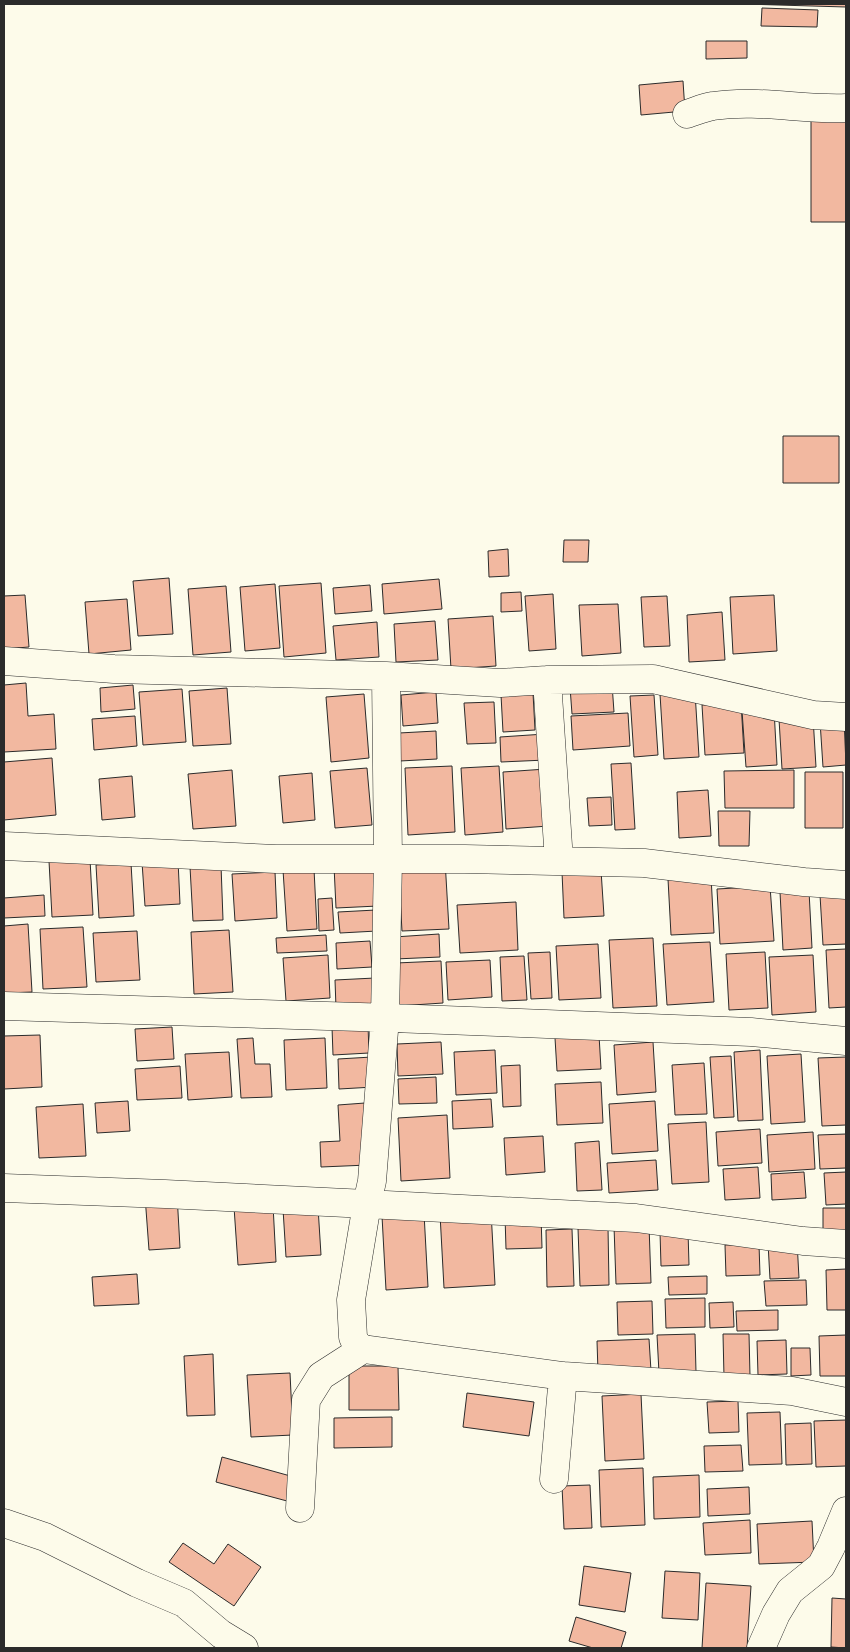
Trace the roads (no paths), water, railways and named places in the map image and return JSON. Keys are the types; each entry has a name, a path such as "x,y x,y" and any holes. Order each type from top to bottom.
{"street":[{"path":"687,114 712,106 758,103 827,109 846,108"},
{"path":"4,661 114,668 386,676 500,684 547,680 653,679 813,715 846,716"},
{"path":"386,676 388,859 386,1018 372,1181 351,1300 352,1337 356,1344 363,1349 563,1376 792,1391 846,1402"},
{"path":"547,680 559,862"},
{"path":"4,846 276,858 644,863 804,882 846,885"},
{"path":"4,1006 751,1032 846,1041"},
{"path":"4,1188 165,1194 636,1218 846,1244"},
{"path":"300,1508 306,1400 321,1376 363,1349"},
{"path":"554,1479 563,1376"},
{"path":"761,1648 776,1614 790,1591 820,1566 831,1547 846,1511"},
{"path":"4,1523 45,1537 184,1604 221,1634 244,1648"}]}
